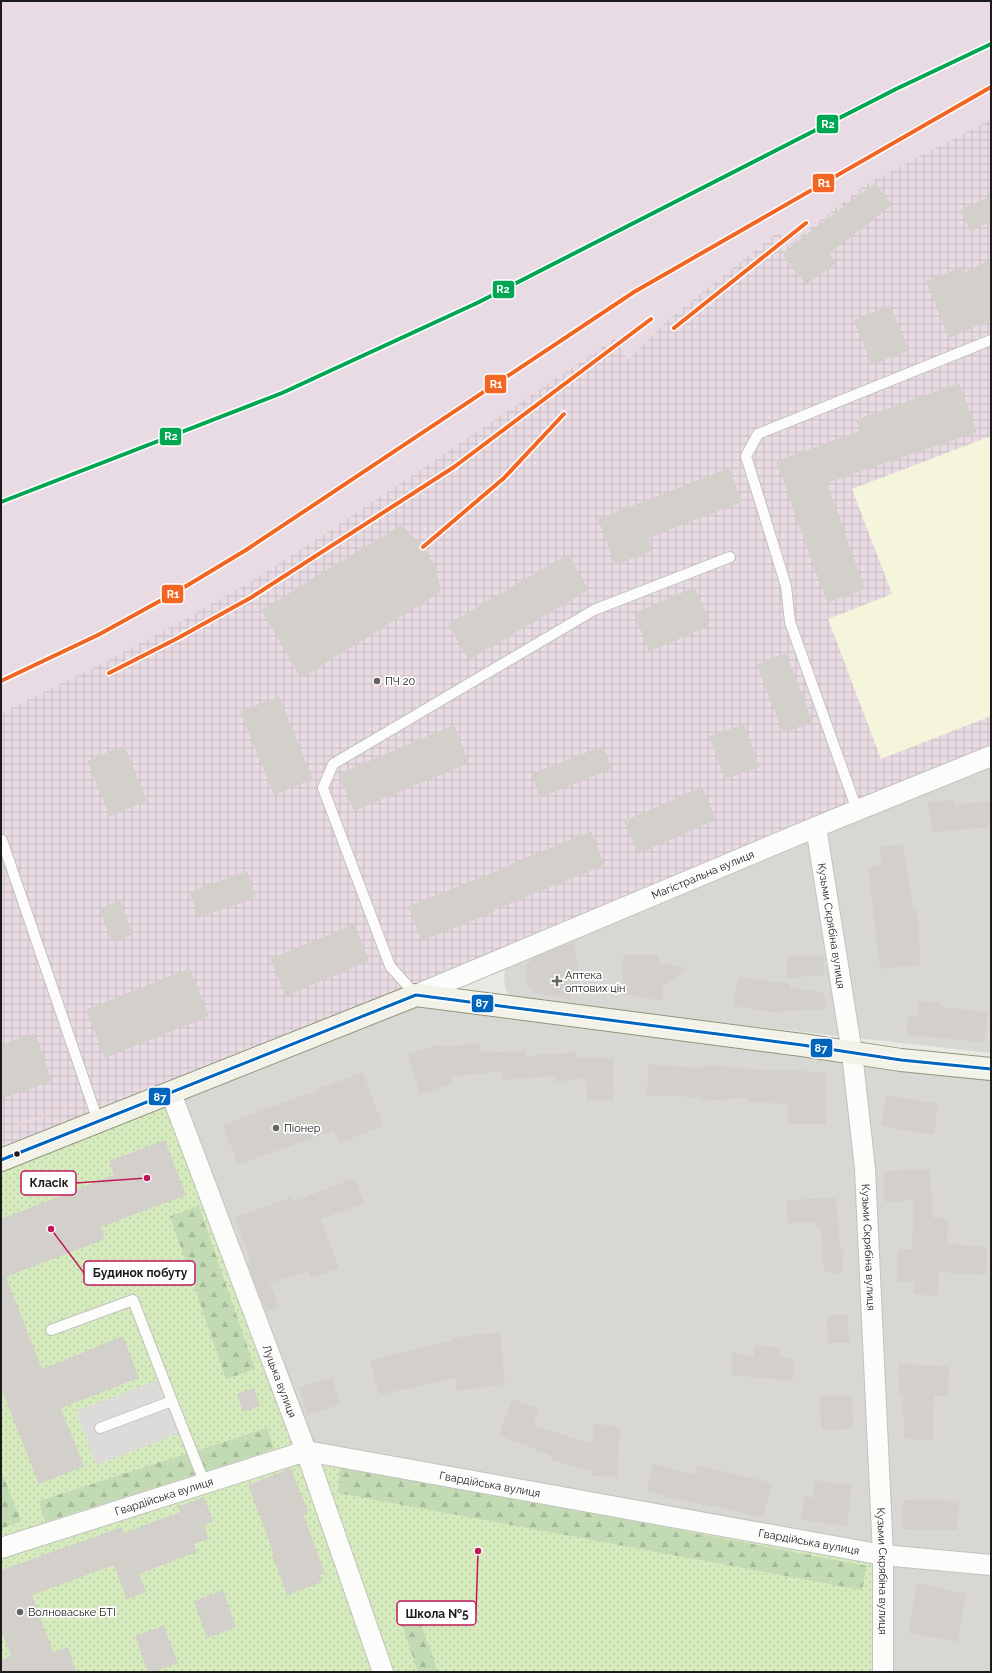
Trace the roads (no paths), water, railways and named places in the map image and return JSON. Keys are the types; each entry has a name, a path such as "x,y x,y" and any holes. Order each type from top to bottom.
{"main road":[{"path":"1,1160 416,994 901,1060 991,1069"}],"street":[{"name":"Магістральна вулиця","path":"416,994 857,810 991,756"},
{"name":"Кузьми Скрябіна вулиця","path":"816,827 852,1053 865,1169 883,1555 883,1672"},
{"name":"Луцька вулиця","path":"171,1093 306,1452 384,1672"},
{"name":"Гвардійська вулиця","path":"1,1548 306,1452 883,1555 991,1565"}],"lane":[{"path":"857,810 790,622 786,586 746,456 758,434 991,340"},
{"path":"416,994 390,966 323,788 333,764 594,610 730,557"},
{"path":"2,840 98,1121"},
{"path":"51,1330 133,1300 205,1484"},
{"path":"100,1428 172,1401"}],"place":[{"name":"ПЧ 20","path":"377,681"},
{"name":"Аптека оптових цін","path":"557,981"},
{"name":"Піонер","path":"276,1128"},
{"name":"Класік","path":"147,1178"},
{"name":"Будинок побуту","path":"51,1229"},
{"name":"Школа №5","path":"478,1551"},
{"name":"Волноваське БТІ","path":"20,1612"}]}
